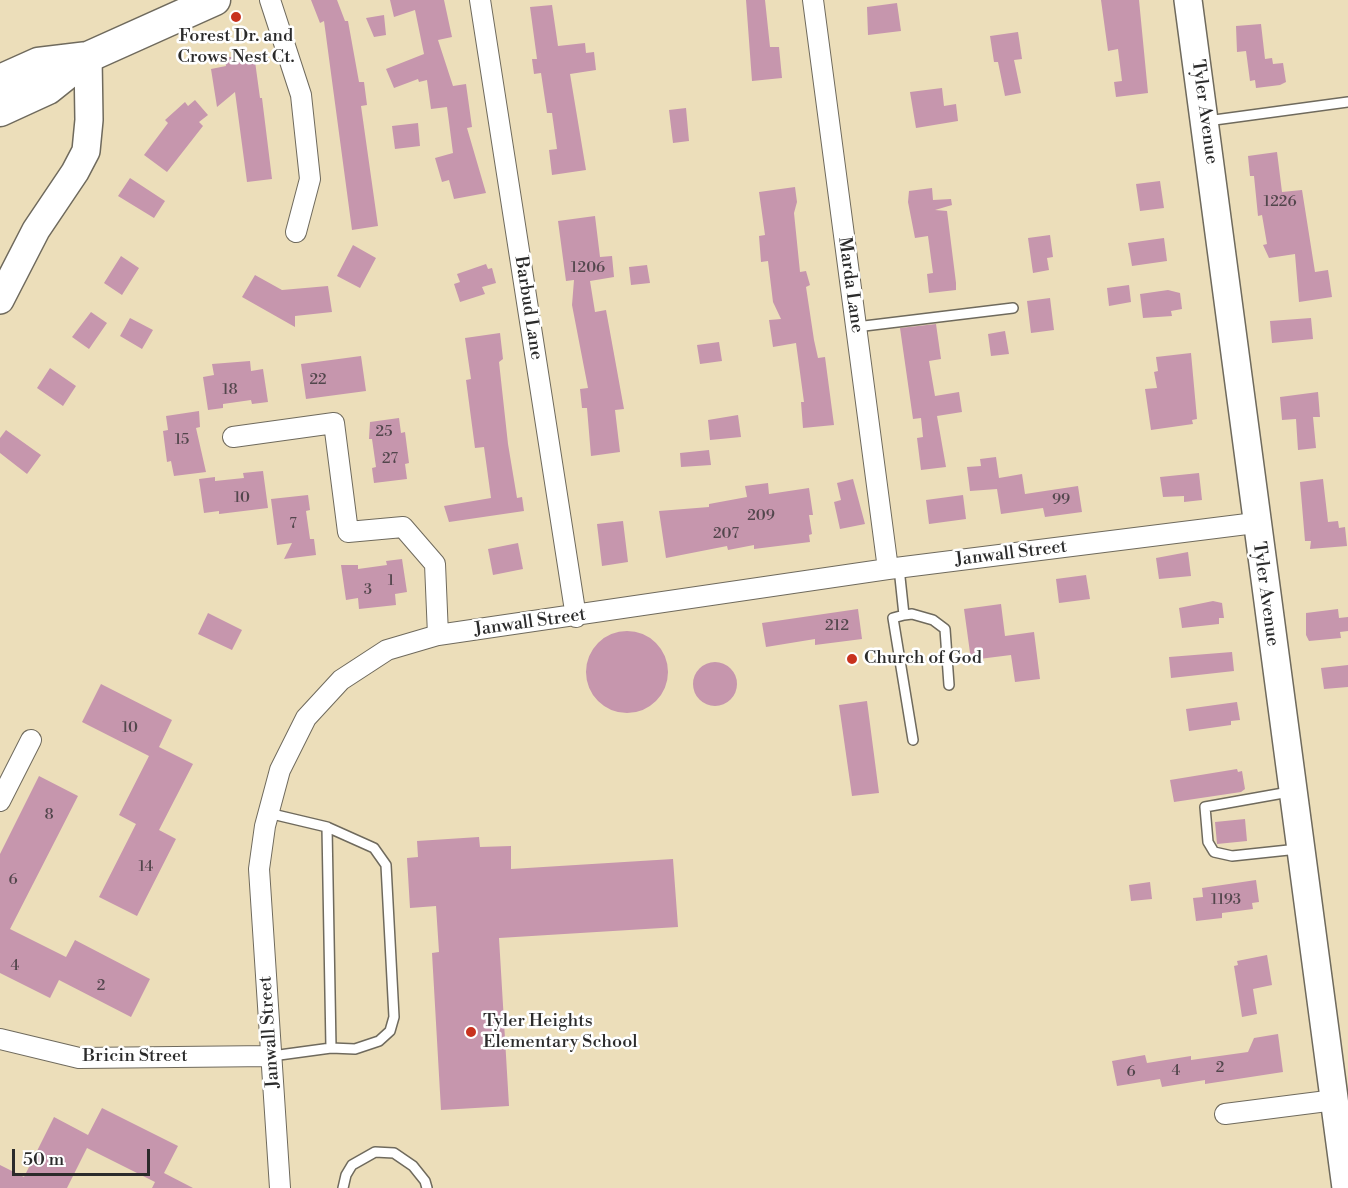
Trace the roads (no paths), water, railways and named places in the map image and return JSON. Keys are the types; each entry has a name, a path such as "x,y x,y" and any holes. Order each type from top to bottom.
{"main road":[{"path":"0,111 48,89 88,57 215,0"},
{"path":"0,80 38,63 88,57"}],"street":[{"path":"270,0 303,105 310,179 296,232"},
{"name":"Barbud Lane","path":"480,0 576,617"},
{"name":"Marda Lane","path":"813,0 856,327 893,569"},
{"name":"Tyler Avenue","path":"1188,0 1255,523 1346,1188"},
{"path":"0,300 36,230 75,172 86,151 89,120 88,57"},
{"path":"233,437 334,423 348,532 403,527 435,564 438,635"},
{"name":"Janwall Street","path":"280,1188 259,868 268,813 280,770 306,718 341,680 387,651 438,635 576,617 893,569 1255,523"},
{"path":"0,801 31,740"},
{"name":"Bricin Street","path":"0,1039 79,1058 272,1056"},
{"path":"1225,1113 1335,1100"}],"lane":[{"path":"1205,121 1348,102"},
{"path":"856,327 1013,308"},
{"name":"Marda Lane","path":"893,569 904,615"},
{"path":"912,740 892,618 912,614 933,620 945,629 949,685"},
{"path":"1293,792 1205,807 1208,842 1214,852 1232,856 1300,849"},
{"path":"268,813 363,840 374,848 386,865 394,1017 390,1031 379,1041 355,1049 331,1048 272,1056"},
{"path":"327,828 331,1048"},
{"path":"343,1188 346,1175 352,1165 375,1152 394,1153 413,1166 425,1181 427,1188"}],"place":[{"name":"Forest Dr. and Crows Nest Ct.","path":"236,17"},
{"name":"Church of God","path":"852,659"},
{"name":"Tyler Heights Elementary School","path":"471,1032"}]}
